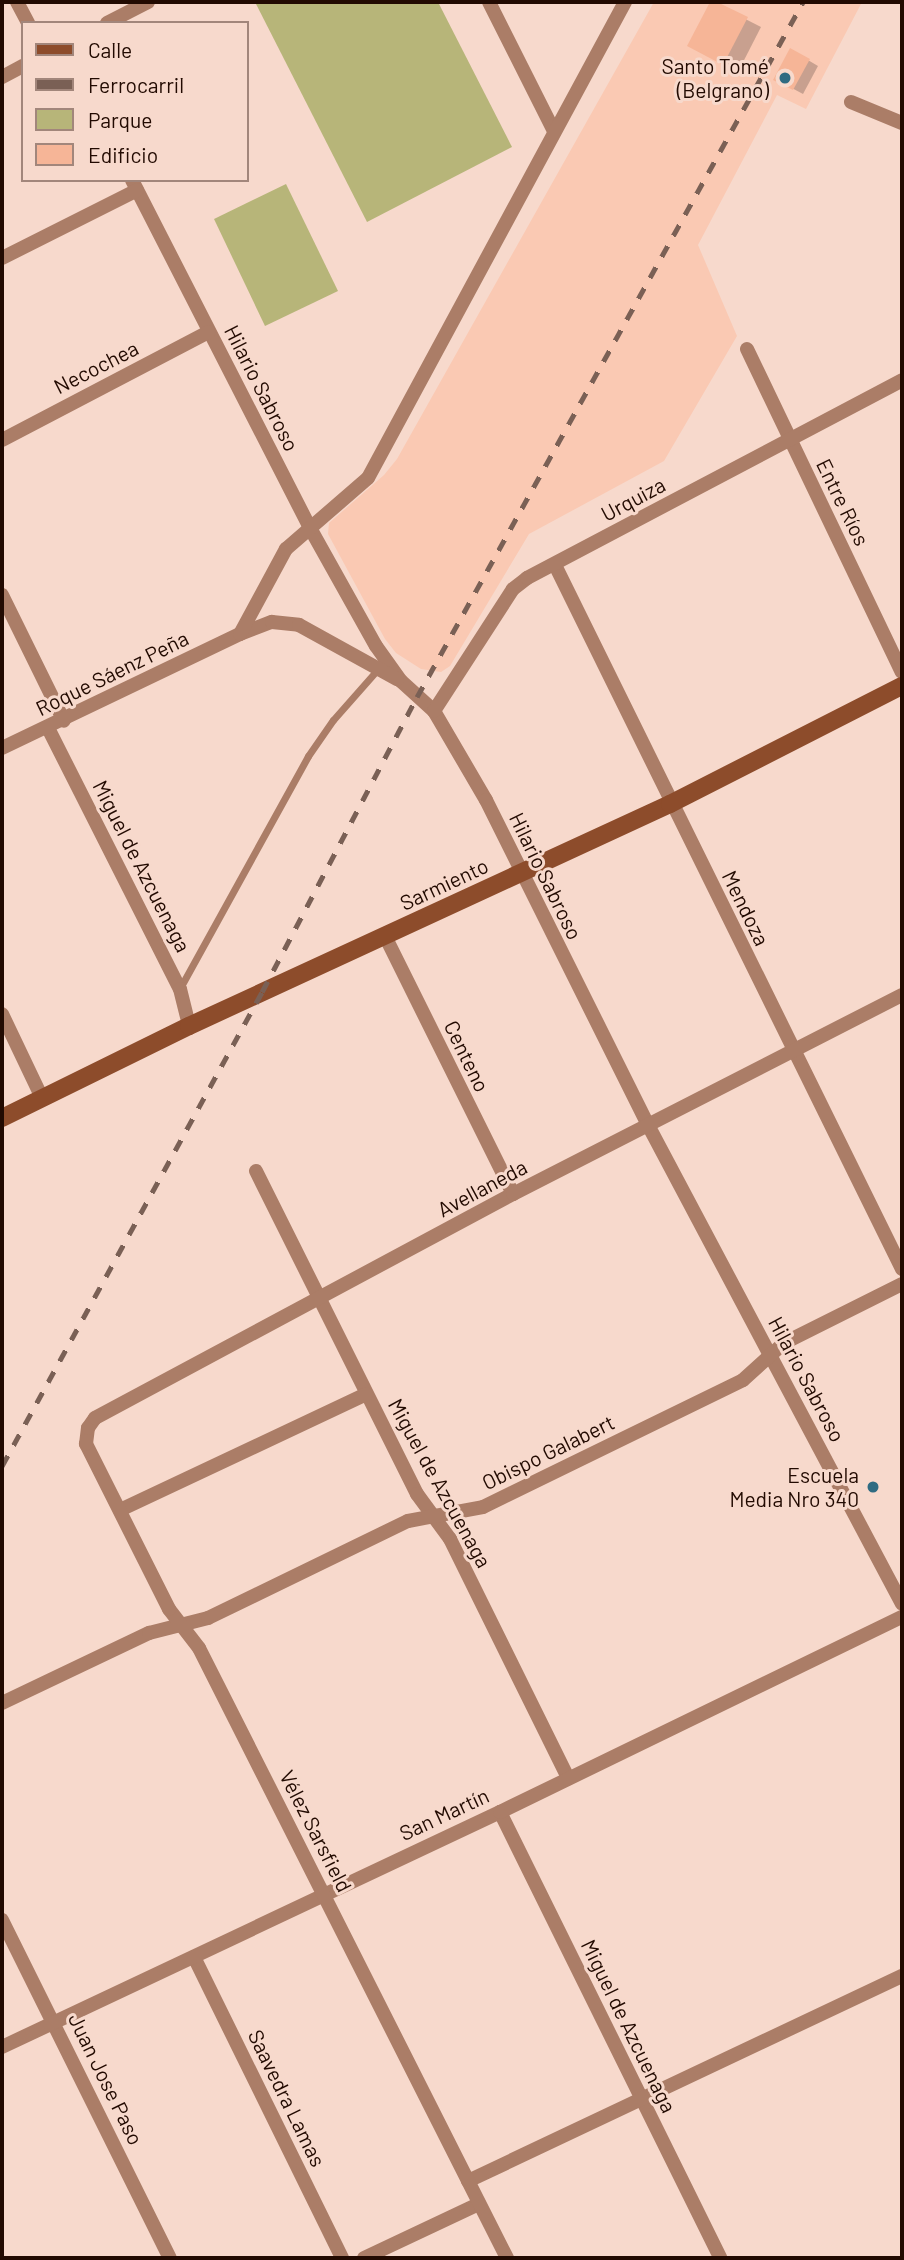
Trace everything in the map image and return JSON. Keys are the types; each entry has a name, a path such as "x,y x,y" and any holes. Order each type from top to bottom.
{"street":[{"path":"18,2 27,21"},
{"path":"111,21 148,2"},
{"path":"489,2 554,131"},
{"path":"240,634 286,549 368,478 625,2"},
{"path":"2,77 21,67"},
{"path":"851,102 902,122"},
{"path":"2,258 135,185"},
{"name":"Hilario Sabroso","path":"135,185 310,528 376,646 401,681 434,710 486,800 648,1125 902,1604"},
{"name":"Necochea","path":"2,440 209,332"},
{"name":"Entre Ríos","path":"747,349 902,672"},
{"name":"Urquiza","path":"434,710 513,589 527,578 902,380"},
{"name":"Mendoza","path":"555,565 670,804 902,1269"},
{"path":"2,595 64,721"},
{"name":"Roque Sáenz Peña","path":"2,748 64,721 240,634 272,622 288,622 401,681"},
{"name":"Sarmiento","path":"2,1118 189,1026 670,804 902,686"},
{"name":"Miguel de Azcuenaga","path":"48,728 180,989 189,1026"},
{"name":"Centeno","path":"385,936 513,1194"},
{"name":"Avellaneda","path":"88,1428 95,1418 513,1194 902,995"},
{"path":"2,1014 42,1098"},
{"name":"Miguel de Azcuenaga","path":"256,1171 417,1494 450,1539 568,1778"},
{"name":"Obispo Galabert","path":"2,1703 149,1633 208,1618 408,1521 483,1507 743,1380 772,1357 784,1343 902,1284"},
{"path":"120,1510 366,1394"},
{"name":"Vélez Sarsfield","path":"88,1428 86,1444 169,1609 199,1648 506,2258"},
{"name":"San Martín","path":"2,2047 500,1812 902,1617"},
{"name":"Miguel de Azcuenaga","path":"500,1812 720,2258"},
{"name":"Juan Jose Paso","path":"2,1920 55,2021 170,2258"},
{"name":"Saavedra Lamas","path":"194,1957 342,2258"},
{"path":"468,2181 902,1976"},
{"path":"364,2258 479,2204"}],"lane":[{"path":"180,989 308,755 333,720 378,668"}],"shaded area":[{"path":"654,2 862,2 806,109 777,95 698,245 737,336 664,461 529,534 450,666 441,672 421,669 396,653 385,639 328,534 329,523 384,475 397,459"}],"green space":[{"path":"255,2 438,2 512,147 367,222"},
{"path":"286,184 338,291 265,326 214,219"}],"building":[{"path":"710,2 717,2 748,17 723,65 687,46"},
{"path":"790,48 810,59 793,90 773,80"}],"railway":[{"path":"2,1466 262,992 417,697 803,2"}],"place":[{"name":"Santo Tomé (Belgrano)","path":"785,78"},
{"name":"Escuela Media Nro 340","path":"873,1487"}]}
